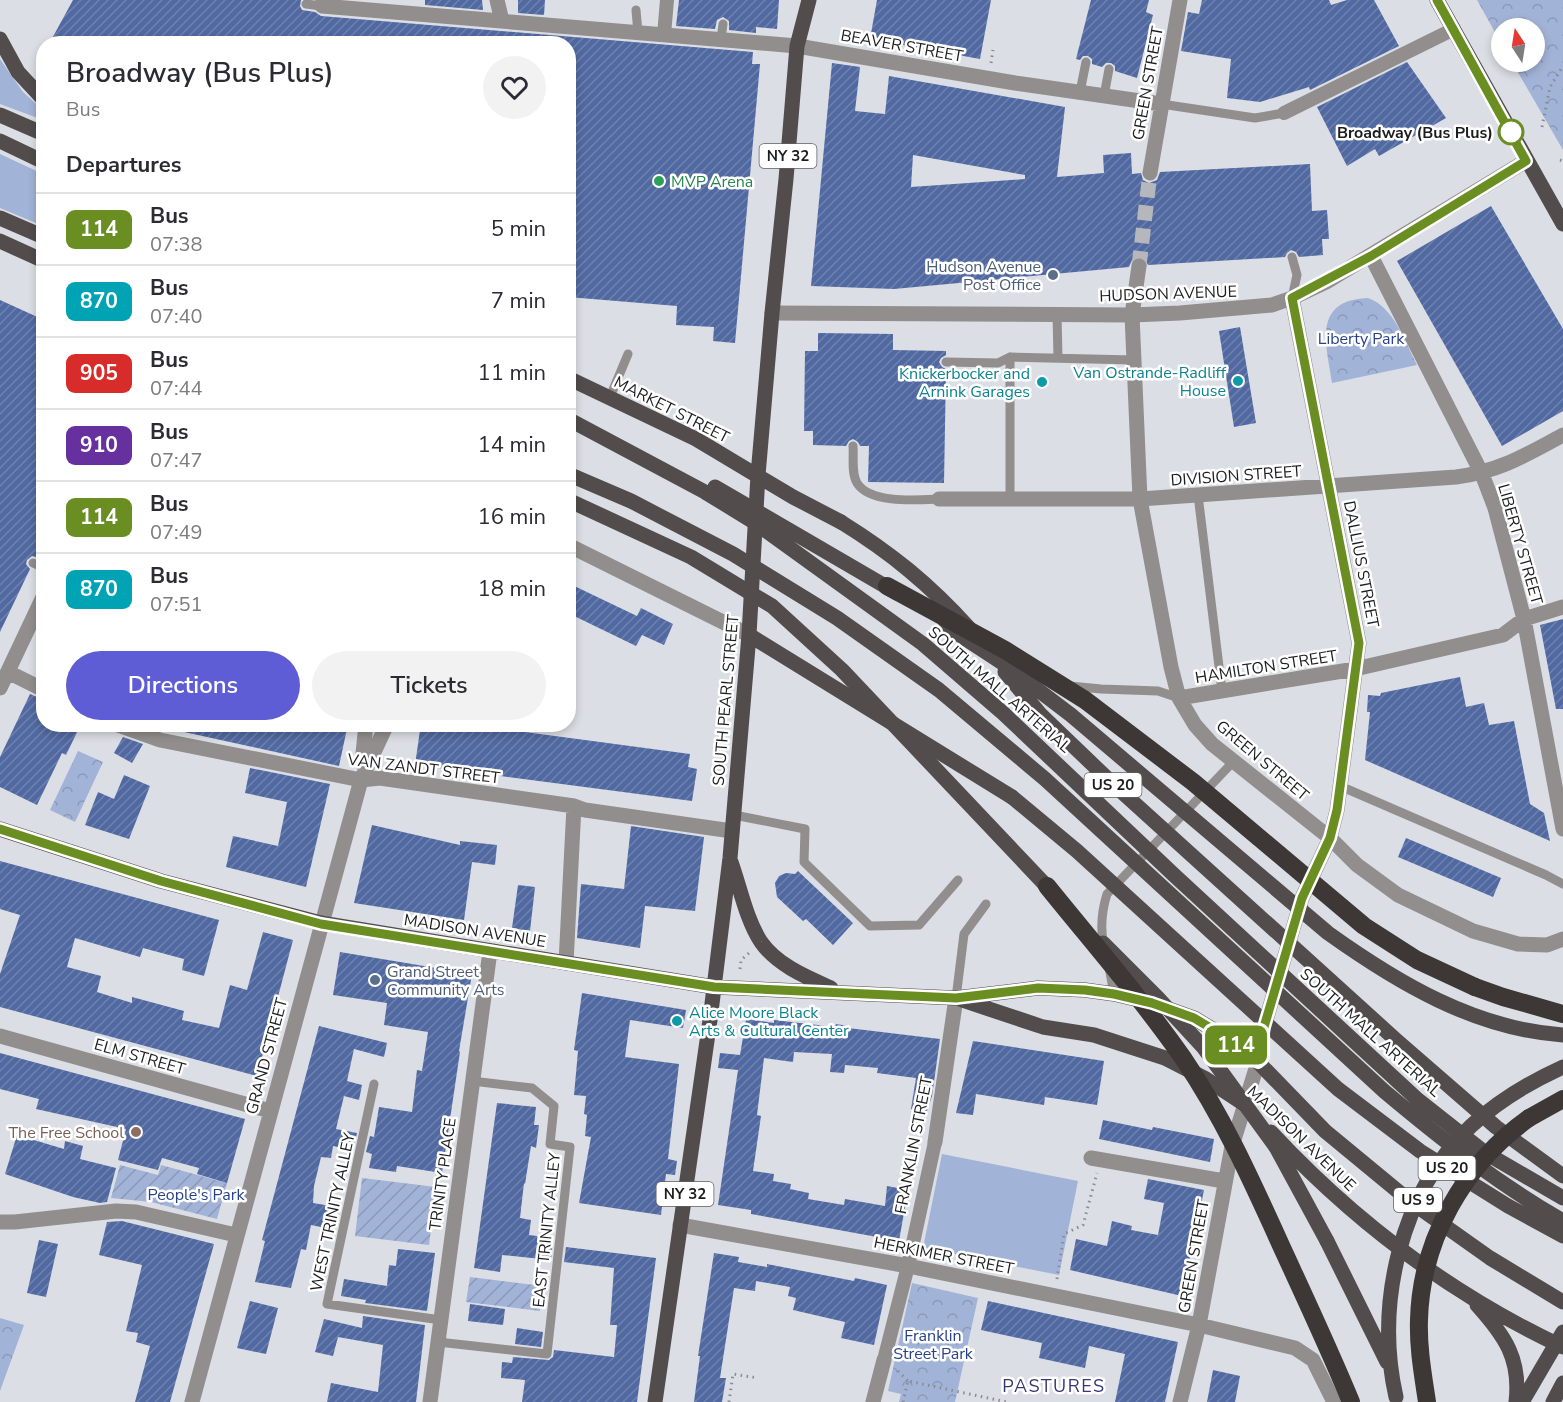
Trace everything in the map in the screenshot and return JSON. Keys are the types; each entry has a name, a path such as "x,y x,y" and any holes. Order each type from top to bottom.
{"highway":[{"path":"887,586 1005,650 1085,700 1160,755 1232,813 1330,899 1389,942 1418,960 1475,987 1563,1014"},
{"path":"1047,886 1131,987 1184,1059 1212,1106 1252,1182 1323,1335 1351,1402"},
{"path":"1428,1402 1420,1363 1419,1320 1424,1278 1437,1233 1462,1186 1480,1161 1512,1130 1544,1108 1563,1099"}],"main road":[{"name":"SOUTH PEARL STREET","path":"655,1402 730,858 749,635 758,474 772,313 797,46 809,0"},
{"path":"1437,0 1563,224"},
{"path":"0,39 18,72 36,91"},
{"path":"0,116 36,131"},
{"path":"0,141 36,158"},
{"path":"0,218 36,234"},
{"path":"0,241 36,257"},
{"name":"MARKET STREET","path":"576,382 696,439 758,474"},
{"path":"576,416 705,481 887,586 1004,664 1071,715 1328,933 1397,979 1457,1009 1514,1028 1563,1035"},
{"name":"SOUTH MALL ARTERIAL","path":"576,423 705,492 754,522 915,638 1003,713 1418,1100 1485,1152 1563,1198"},
{"name":"US 20","path":"758,474 793,497 841,522 882,548 913,573 946,602 985,645 1041,715 1120,791 1496,1127 1563,1176"},
{"name":"SOUTH MALL ARTERIAL","path":"576,478 641,506 733,554 837,618 939,690 1045,778 1392,1098 1475,1164 1563,1221"},
{"path":"576,504 691,557 772,606 842,670 1047,886 1158,998 1218,1066 1276,1147 1317,1220 1406,1402"},
{"name":"US 20","path":"749,635 1012,797 1077,851 1338,1089 1438,1162 1563,1236"},
{"name":"MADISON AVENUE","path":"0,829 161,881 321,924 714,987 956,998 1038,988 1085,990 1152,1003 1194,1018 1227,1038 1258,1062 1325,1131 1411,1202 1490,1258 1563,1302"},
{"path":"730,858 754,929 768,951 798,974 839,992"},
{"name":"MADISON AVENUE","path":"956,998 1043,1027 1094,1035 1165,1058 1206,1079 1245,1105 1299,1162 1353,1213 1388,1240 1466,1294 1561,1341"},
{"name":"US 9","path":"1398,1402 1390,1365 1388,1311 1398,1254 1419,1198 1441,1160 1470,1127 1509,1096 1563,1067"},
{"path":"1466,1294 1501,1334 1510,1349 1517,1377 1516,1402"},
{"path":"1522,1402 1561,1341"},
{"path":"1553,1402 1563,1383"}],"street":[{"path":"497,0 502,21"},
{"path":"664,35 667,0"},
{"name":"GREEN STREET","path":"1150,173 1180,0"},
{"name":"BEAVER STREET","path":"327,6 379,5 502,21 797,46 1005,82 1161,104"},
{"name":"BEAVER STREET","path":"1284,113 1454,29"},
{"name":"HUDSON AVENUE","path":"772,313 1132,315 1248,308 1272,304 1292,298 1371,256 1526,161"},
{"name":"LIBERTY STREET","path":"1371,256 1482,474 1495,508 1524,619 1560,794 1563,829"},
{"name":"GREEN STREET","path":"1139,266 1132,315 1140,499 1171,667 1179,698 1195,725 1212,744 1330,838 1302,898 1264,1027 1258,1062 1232,1146 1199,1325 1180,1402"},
{"name":"DALLIUS STREET","path":"1292,298 1359,643 1337,810 1330,838"},
{"name":"DIVISION STREET","path":"939,500 1140,499 1482,474 1520,459 1563,435"},
{"path":"576,549 749,635"},
{"name":"HAMILTON STREET","path":"1179,698 1355,669 1503,635 1524,619 1563,606"},
{"path":"0,688 36,612"},
{"path":"8,672 36,686"},
{"name":"VAN ZANDT STREET","path":"138,732 160,740 361,780 380,778 574,806 585,810 733,823"},
{"path":"361,780 365,732"},
{"name":"GRAND STREET","path":"192,1402 361,780 383,732"},
{"path":"566,963 574,806"},
{"path":"1330,838 1357,865 1398,895 1473,931 1518,944 1547,945 1563,939"},
{"name":"TRINITY PLACE","path":"430,1402 490,951"},
{"name":"FRANKLIN STREET","path":"873,1402 908,1266 935,1142 956,998"},
{"name":"ELM STREET","path":"0,1036 270,1111"},
{"path":"1095,1159 1224,1181"},
{"path":"0,1222 116,1211 136,1212 236,1235"},
{"name":"HERKIMER STREET","path":"680,1225 908,1266 1199,1325 1295,1348 1313,1360 1334,1402"}],"lane":[{"path":"306,4 327,6"},
{"path":"636,10 638,33"},
{"path":"721,39 723,24"},
{"path":"1080,92 1086,62"},
{"path":"1104,96 1109,69"},
{"name":"BEAVER STREET","path":"1161,104 1255,118 1284,113"},
{"path":"1292,257 1297,275 1292,298"},
{"path":"1057,314 1058,358"},
{"path":"610,398 628,354"},
{"path":"1010,357 1010,499"},
{"path":"946,362 998,363 1010,357 1134,360"},
{"path":"854,446 854,472 858,484 869,494 896,500 939,500"},
{"path":"1198,495 1222,691"},
{"path":"1070,686 1158,691 1179,698"},
{"path":"1114,994 1101,931 1102,910 1107,894 1234,761"},
{"path":"1340,786 1563,884"},
{"path":"733,823 806,829 804,862 870,926 919,925 958,880"},
{"path":"956,998 964,934 986,904"},
{"name":"EAST TRINITY ALLEY","path":"438,1342 547,1354 570,1147 550,1144 554,1106 532,1088 472,1082"},
{"name":"WEST TRINITY ALLEY","path":"374,1084 327,1304 441,1320"}],"path":[{"path":"1542,127 1550,87 1563,66"},
{"path":"734,961 741,960 749,952"},
{"path":"740,969 741,960"},
{"path":"1057,1279 1064,1234 1083,1226 1095,1159"},
{"path":"729,1402 733,1374 758,1378"},
{"path":"903,1402 908,1381 1007,1402"}],"green space":[{"path":"1477,0 1563,0 1563,150 1518,72 1545,72 1545,18 1491,18 1491,25"},
{"path":"0,59 23,92 36,104 36,117 0,104"},
{"path":"0,154 36,171 36,223 0,208"},
{"name":"Liberty Park","path":"1368,298 1385,309 1392,317 1417,365 1332,383 1326,339 1330,315 1338,307 1350,301"},
{"path":"78,751 103,762 75,822 50,810"},
{"path":"942,1154 1078,1181 1059,1275 923,1248"},
{"name":"People's Park","path":"120,1165 158,1175 161,1165 227,1183 217,1219 151,1202 111,1198"},
{"path":"362,1178 436,1187 429,1245 355,1236"},
{"path":"470,1277 543,1286 540,1311 466,1302"},
{"name":"Franklin Street Park","path":"912,1283 978,1298 955,1402 899,1402 901,1394 888,1391"},
{"path":"0,1318 24,1325 0,1391"}],"building":[{"name":"MVP Arena","path":"73,0 301,0 302,10 315,12 321,16 561,36 53,36"},
{"path":"425,0 482,0 483,10 425,5"},
{"path":"518,0 545,0 544,15 518,13"},
{"path":"679,0 779,0 777,29 756,27 756,33 729,30 729,21 723,17 717,20 715,29 676,26"},
{"path":"877,0 991,0 980,59 870,39"},
{"path":"1091,0 1149,0 1146,12 1153,15 1137,78 1115,71 1115,66 1111,63 1106,63 1102,67 1092,64 1092,59 1088,56 1083,56 1080,60 1076,59"},
{"path":"1202,0 1329,0 1331,5 1347,0 1374,0 1399,46 1310,90 1309,87 1260,102 1227,98 1231,59 1181,51 1188,12 1199,14"},
{"name":"MVP Arena","path":"576,37 753,52 752,64 760,64 735,343 713,341 714,327 676,325 677,306 576,298"},
{"path":"1407,62 1446,118 1379,156 1375,149 1347,166 1317,107"},
{"path":"832,63 860,67 855,111 885,114 889,76 1065,107 1057,177 1104,173 1103,155 1131,153 1132,174 1141,173 1143,180 1149,183 1157,180 1160,172 1310,164 1312,211 1327,210 1329,239 1322,239 1323,255 1299,257 1291,250 1285,257 1148,265 1140,256 1132,260 1129,267 894,289 811,286","holes":["913,155 1025,175 1025,179 911,187"]},
{"path":"1491,206 1563,329 1563,411 1502,446 1397,261"},
{"path":"0,300 36,316 36,557 32,556 27,560 26,564 30,569 0,632"},
{"name":"Van Ostrande-Radliff House","path":"1240,327 1256,423 1234,427 1219,331"},
{"path":"818,333 893,334 893,350 946,351 946,355 939,362 946,369 944,483 868,482 869,446 860,446 853,439 846,446 813,445 813,431 804,431 805,351 818,351"},
{"path":"576,587 637,616 641,608 673,624 664,645 642,635 636,646 576,617"},
{"path":"1563,619 1563,709 1556,709 1540,625"},
{"path":"1460,677 1466,707 1484,703 1489,725 1514,721 1530,804 1544,813 1550,841 1365,760 1370,712 1367,712 1368,695 1380,696 1381,693"},
{"path":"30,694 36,697 36,732 77,732 66,755 62,753 37,805 0,787 0,757"},
{"path":"184,732 346,732 339,766"},
{"path":"420,732 526,732 690,754 688,767 697,769 692,801 415,765"},
{"path":"123,737 143,744 132,763 114,753"},
{"path":"250,768 330,784 306,887 226,867 233,836 278,846 287,802 245,793"},
{"path":"124,775 150,786 129,839 85,825 98,792 114,799"},
{"path":"372,825 460,845 460,841 497,845 495,865 472,862 464,920 354,903"},
{"path":"631,826 704,837 695,911 645,906 640,948 577,938 581,884 624,889"},
{"path":"1406,838 1501,878 1493,897 1398,857"},
{"path":"0,861 219,920 204,976 182,970 184,959 143,948 140,957 75,938 67,967 101,976 97,992 132,1003 132,997 184,1011 182,1020 219,1028 230,985 247,990 263,932 293,940 257,1076 0,1007 0,974 20,915 0,909"},
{"path":"798,871 853,923 833,945 806,919 803,921 777,897 775,883 779,876 786,873 795,874"},
{"path":"518,885 535,887 530,931 512,928"},
{"path":"340,952 472,974 442,1173 397,1166 396,1172 369,1168 372,1154 366,1152 370,1136 374,1137 379,1107 412,1112 417,1070 422,1071 428,1032 384,1025 387,1003 333,995"},
{"path":"582,993 686,1010 683,1028 630,1020 625,1057 679,1064 668,1159 677,1161 675,1175 666,1174 661,1215 579,1203 591,1137 585,1136 586,1096 574,1095 578,1051 574,1050"},
{"path":"746,1019 835,1027 836,1024 848,1026 848,1028 940,1039 932,1096 927,1111 911,1109 916,1078 877,1073 878,1068 845,1065 844,1073 830,1072 832,1054 794,1052 793,1062 764,1058 757,1115 761,1116 753,1171 774,1174 773,1181 791,1184 790,1189 809,1193 808,1199 844,1205 845,1199 885,1206 887,1186 908,1190 899,1241 751,1214 751,1210 718,1205 738,1070 718,1068 720,1053 740,1055"},
{"path":"319,1026 387,1043 384,1057 354,1049 347,1081 362,1085 359,1100 344,1096 336,1129 357,1133 353,1150 333,1146 331,1158 321,1157 314,1186 313,1203 331,1206 326,1228 311,1225 306,1250 301,1249 291,1288 255,1282 265,1241 262,1240"},
{"path":"973,1041 1104,1061 1097,1105 1045,1097 1044,1105 976,1094 973,1115 956,1113"},
{"path":"0,1053 245,1119 227,1183 197,1174 199,1168 162,1158 158,1170 118,1160 126,1129 36,1109 39,1099 0,1089"},
{"path":"497,1103 536,1107 534,1125 539,1125 536,1148 531,1146 520,1218 531,1220 529,1235 553,1238 551,1260 502,1255 500,1272 474,1268"},
{"path":"1103,1120 1214,1139 1210,1162 1099,1139"},
{"path":"17,1135 64,1149 65,1141 83,1146 80,1159 116,1168 107,1202 100,1203 73,1197 5,1174"},
{"path":"1148,1179 1204,1190 1182,1296 1070,1270 1076,1239 1107,1246 1112,1221 1132,1226 1131,1230 1158,1235 1164,1203 1144,1199"},
{"path":"122,1221 214,1244 170,1402 135,1402 150,1346 136,1342 138,1333 126,1331 142,1265 99,1255 107,1222"},
{"path":"39,1240 58,1244 46,1297 27,1293"},
{"path":"566,1247 656,1258 637,1402 522,1402 525,1380 501,1378 502,1362 512,1363 513,1357 549,1360 553,1357 554,1350 614,1357 617,1325 610,1325 614,1268 564,1262"},
{"path":"398,1249 435,1253 427,1311 365,1303 366,1300 341,1296 344,1279 387,1286 389,1265 396,1266"},
{"path":"714,1253 739,1257 738,1262 767,1267 767,1264 887,1285 874,1345 841,1338 845,1322 793,1310 796,1298 788,1296 790,1287 756,1281 755,1291 734,1288 720,1378 726,1378 722,1402 694,1402 700,1356 698,1356"},
{"path":"250,1301 278,1308 266,1354 237,1348"},
{"path":"988,1301 1178,1342 1165,1402 1115,1402 1125,1354 1089,1346 1085,1368 1039,1358 1042,1343 981,1330"},
{"path":"470,1304 505,1309 503,1325 468,1321"},
{"path":"363,1316 425,1325 416,1402 327,1402 331,1383 378,1392 383,1345 338,1337 333,1356 315,1352 324,1319 362,1328"},
{"path":"517,1328 543,1332 541,1347 515,1344"},
{"path":"1213,1370 1240,1376 1235,1402 1207,1402"}],"tunnel":[{"path":"1139,266 1150,173"}],"bus line":[{"name":"114","path":"0,829 161,881 321,924 714,987 956,998 1038,988 1114,994 1152,1003 1194,1018 1227,1038 1258,1062 1264,1027 1302,898 1330,838 1337,810 1359,643 1292,298 1326,282 1371,256 1526,161 1437,0"}],"place":[{"name":"Broadway (Bus Plus)","path":"1511,132"},
{"name":"MVP Arena","path":"659,181"},
{"name":"Hudson Avenue Post Office","path":"1053,275"},
{"name":"Van Ostrande-Radliff House","path":"1238,381"},
{"name":"Knickerbocker and Arnink Garages","path":"1042,382"},
{"name":"Grand Street Community Arts","path":"375,980"},
{"name":"Alice Moore Black Arts & Cultural Center","path":"677,1021"},
{"name":"The Free School","path":"136,1132"}],"district":[{"name":"PASTURES","path":"1054,1386"}]}
